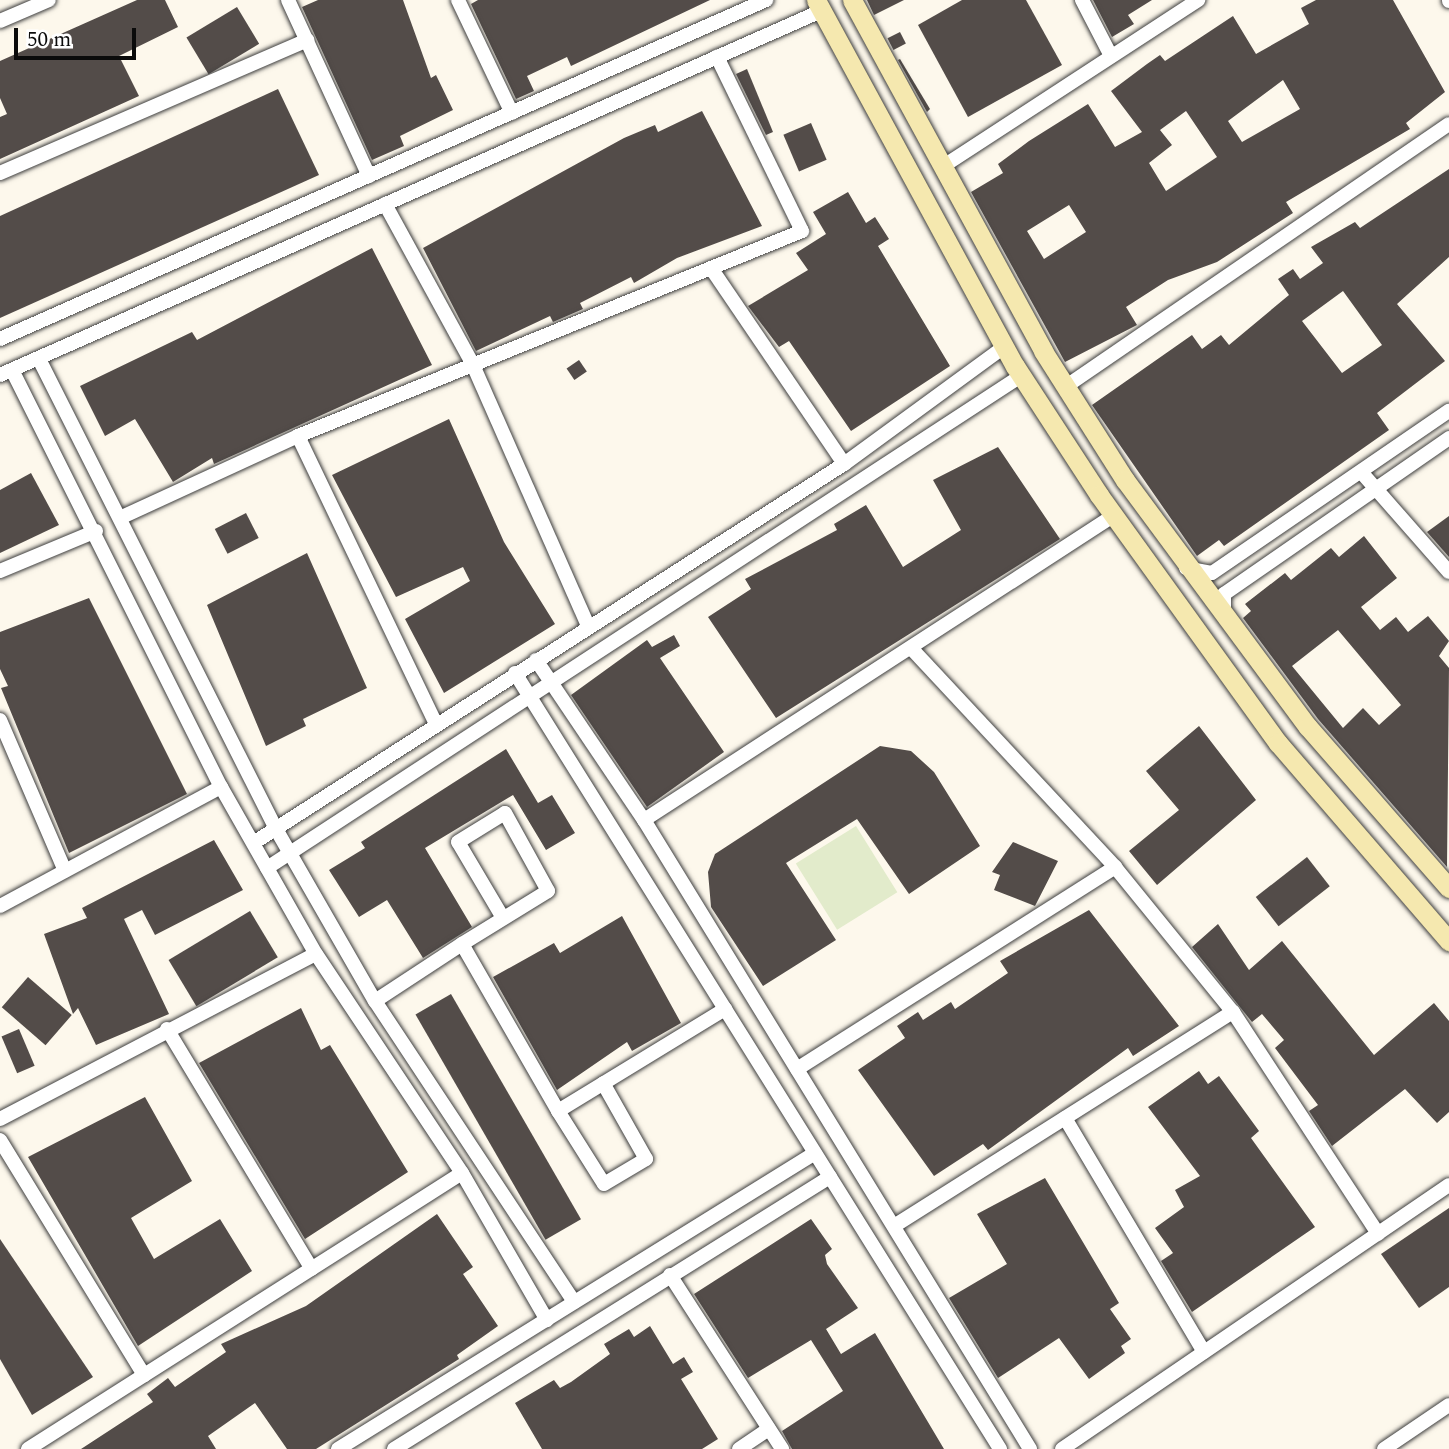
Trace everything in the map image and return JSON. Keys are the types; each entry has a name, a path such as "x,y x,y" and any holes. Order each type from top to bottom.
{"main road":[{"path":"852,0 1065,387 1186,568 1224,621 1449,888"},
{"path":"818,5 1004,347 1113,516 1278,743 1449,941"}],"street":[{"path":"0,21 49,0"},
{"path":"288,0 369,176"},
{"path":"458,0 512,113"},
{"path":"0,339 766,0"},
{"path":"1082,0 1111,56"},
{"path":"942,167 1198,0"},
{"path":"547,1320 462,1173 316,954 255,842 221,787 96,531 6,372 717,57 818,5"},
{"path":"0,173 307,40"},
{"path":"122,517 298,436 802,231 717,57"},
{"path":"1065,387 1449,124"},
{"path":"385,204 473,365 588,626"},
{"path":"711,268 844,464"},
{"path":"255,842 435,722 844,464 1004,347"},
{"path":"39,359 122,517 276,830 375,1001 575,1302"},
{"path":"267,868 553,684 1021,376"},
{"path":"1186,568 1212,573 1449,411"},
{"path":"298,436 435,722"},
{"path":"1224,621 1224,594 1449,438"},
{"path":"1362,472 1449,572"},
{"path":"644,820 1113,516"},
{"path":"0,571 96,531"},
{"path":"911,648 1115,867 1233,1012 1378,1234"},
{"path":"536,660 644,820 1030,1449"},
{"path":"515,673 1000,1449"},
{"path":"0,720 65,871"},
{"path":"0,906 221,787"},
{"path":"375,1001 548,891 505,813 458,842 503,918"},
{"path":"797,1069 1115,867"},
{"path":"462,944 558,1111 604,1184 646,1159 603,1083"},
{"path":"0,1119 167,1029 316,954"},
{"path":"558,1111 725,1009"},
{"path":"894,1226 1233,1012"},
{"path":"167,1029 312,1269"},
{"path":"1065,1118 1204,1352"},
{"path":"0,1140 144,1376"},
{"path":"338,1449 815,1153"},
{"path":"28,1449 462,1173"},
{"path":"394,1449 830,1177"},
{"path":"1062,1449 1449,1185"},
{"path":"670,1275 782,1449"},
{"path":"1384,1449 1449,1405"},
{"path":"739,1449 769,1429"}],"green space":[{"path":"856,826 897,892 837,930 796,864"}],"building":[{"path":"137,0 165,0 178,27 119,56 139,96 0,159 0,117 7,114 0,98 0,61"},
{"path":"318,0 403,0 431,78 436,75 453,110 400,136 404,146 372,160 302,7"},
{"path":"478,0 710,0 571,66 567,57 527,76 534,91 516,99 471,4"},
{"path":"867,0 904,0 874,15"},
{"path":"962,0 1026,0 1062,65 968,117 918,25"},
{"path":"1093,0 1152,0 1128,15 1134,24 1112,37"},
{"path":"1316,0 1393,0 1445,92 1406,123 1410,129 1286,202 1293,213 1217,262 1168,280 1126,307 1137,325 1065,362 971,192 1003,173 998,164 1088,104 1115,147 1142,132 1111,91 1160,55 1165,61 1233,16 1256,54 1309,24 1301,8","holes":["1283,80 1300,109 1242,142 1228,121","1186,111 1217,157 1166,191 1149,163 1172,145 1160,130","1069,205 1086,232 1044,259 1027,231"]},
{"path":"237,7 259,44 209,74 186,37"},
{"path":"900,32 906,44 893,50 888,38"},
{"path":"900,59 930,109 927,112 898,60"},
{"path":"747,69 773,132 766,135 736,74"},
{"path":"278,89 319,175 0,318 0,216"},
{"path":"702,111 762,226 677,258 634,283 631,277 580,303 583,309 553,322 550,316 476,351 423,248 624,138 655,125 658,132"},
{"path":"811,123 827,160 799,172 783,135"},
{"path":"1449,169 1449,257 1397,304 1445,361 1377,413 1389,430 1224,546 1219,540 1197,556 1092,405 1192,335 1202,349 1221,335 1229,345 1289,295 1278,279 1293,269 1300,279 1323,263 1311,247 1355,222 1360,228","holes":["1343,291 1382,345 1342,373 1302,321"]},
{"path":"848,192 866,223 875,217 889,239 878,246 950,366 851,431 789,341 779,347 748,306 808,270 796,253 826,234 813,212"},
{"path":"372,248 432,365 214,464 212,458 173,482 135,419 105,436 80,386 192,332 197,340"},
{"path":"579,360 587,372 574,380 567,368"},
{"path":"449,419 504,542 555,624 444,693 405,619 470,581 463,567 396,597 332,475"},
{"path":"998,447 1060,539 776,718 708,617 751,589 745,579 837,530 834,524 866,505 903,567 961,530 933,480"},
{"path":"31,473 59,525 0,553 0,490"},
{"path":"246,513 259,538 228,554 215,529"},
{"path":"1449,516 1449,557 1427,532"},
{"path":"1364,536 1397,578 1361,607 1380,630 1396,617 1408,632 1428,616 1449,641 1439,656 1449,668 1447,867 1318,719 1243,618 1251,611 1245,604 1285,573 1291,580 1331,548 1339,557","holes":["1338,630 1401,705 1379,725 1363,708 1343,728 1292,666"]},
{"path":"307,553 367,688 303,719 306,726 266,746 207,605"},
{"path":"89,598 187,794 69,853 1,688 8,686 0,669 0,632"},
{"path":"674,635 680,646 660,658 724,752 647,807 571,695 647,640 652,647"},
{"path":"1199,726 1256,800 1157,885 1129,851 1179,810 1146,771"},
{"path":"880,746 911,751 934,772 980,846 909,894 857,819 786,863 836,940 763,986 711,907 708,872 715,854"},
{"path":"506,749 538,803 552,795 575,833 546,850 513,795 425,848 472,927 423,958 387,900 359,917 329,870 365,848 361,842"},
{"path":"214,840 243,890 155,935 142,910 124,919 169,1014 96,1045 78,1008 73,1014 44,934 87,918 82,908"},
{"path":"1013,842 1058,861 1035,906 994,890 1000,875 992,872"},
{"path":"1307,857 1330,886 1279,926 1256,897"},
{"path":"1089,910 1179,1026 1133,1056 1128,1048 988,1150 983,1144 934,1176 858,1070 905,1038 897,1026 918,1012 923,1020 951,1002 955,1009 1008,973 1000,961"},
{"path":"250,911 278,957 196,1006 169,960"},
{"path":"622,916 681,1023 632,1051 627,1042 557,1090 493,977 554,943 560,953"},
{"path":"1218,924 1249,970 1282,941 1374,1055 1434,1003 1449,1021 1449,1112 1437,1123 1405,1089 1332,1146 1309,1111 1318,1105 1275,1048 1284,1040 1262,1014 1252,1022 1192,947"},
{"path":"28,977 72,1015 46,1045 2,1007"},
{"path":"451,994 581,1219 545,1240 415,1014"},
{"path":"301,1008 321,1050 330,1045 408,1172 305,1239 199,1063"},
{"path":"19,1029 35,1066 17,1073 2,1036"},
{"path":"1199,1071 1208,1084 1219,1076 1259,1131 1251,1138 1315,1227 1192,1312 1161,1261 1173,1253 1155,1228 1184,1207 1175,1190 1200,1176 1148,1107"},
{"path":"145,1097 192,1181 131,1218 154,1259 220,1219 252,1271 138,1346 28,1157"},
{"path":"1045,1178 1119,1303 1110,1309 1131,1339 1121,1346 1125,1353 1089,1379 1059,1338 998,1378 949,1298 1007,1264 977,1214"},
{"path":"1449,1208 1449,1287 1419,1308 1381,1254"},
{"path":"437,1214 473,1267 463,1274 498,1326 457,1355 459,1359 316,1449 287,1449 255,1403 208,1436 216,1449 81,1449 153,1402 147,1394 168,1378 175,1387 226,1352 221,1344 306,1306"},
{"path":"811,1219 832,1249 825,1255 827,1264 858,1308 826,1329 841,1354 875,1333 944,1449 792,1449 782,1431 843,1391 811,1340 748,1378 694,1294"},
{"path":"0,1239 93,1377 32,1415 0,1359"},
{"path":"650,1326 673,1364 684,1357 693,1372 681,1379 718,1439 702,1449 542,1449 515,1403 554,1380 560,1388 571,1382 610,1354 604,1344 629,1329 634,1337"}]}
